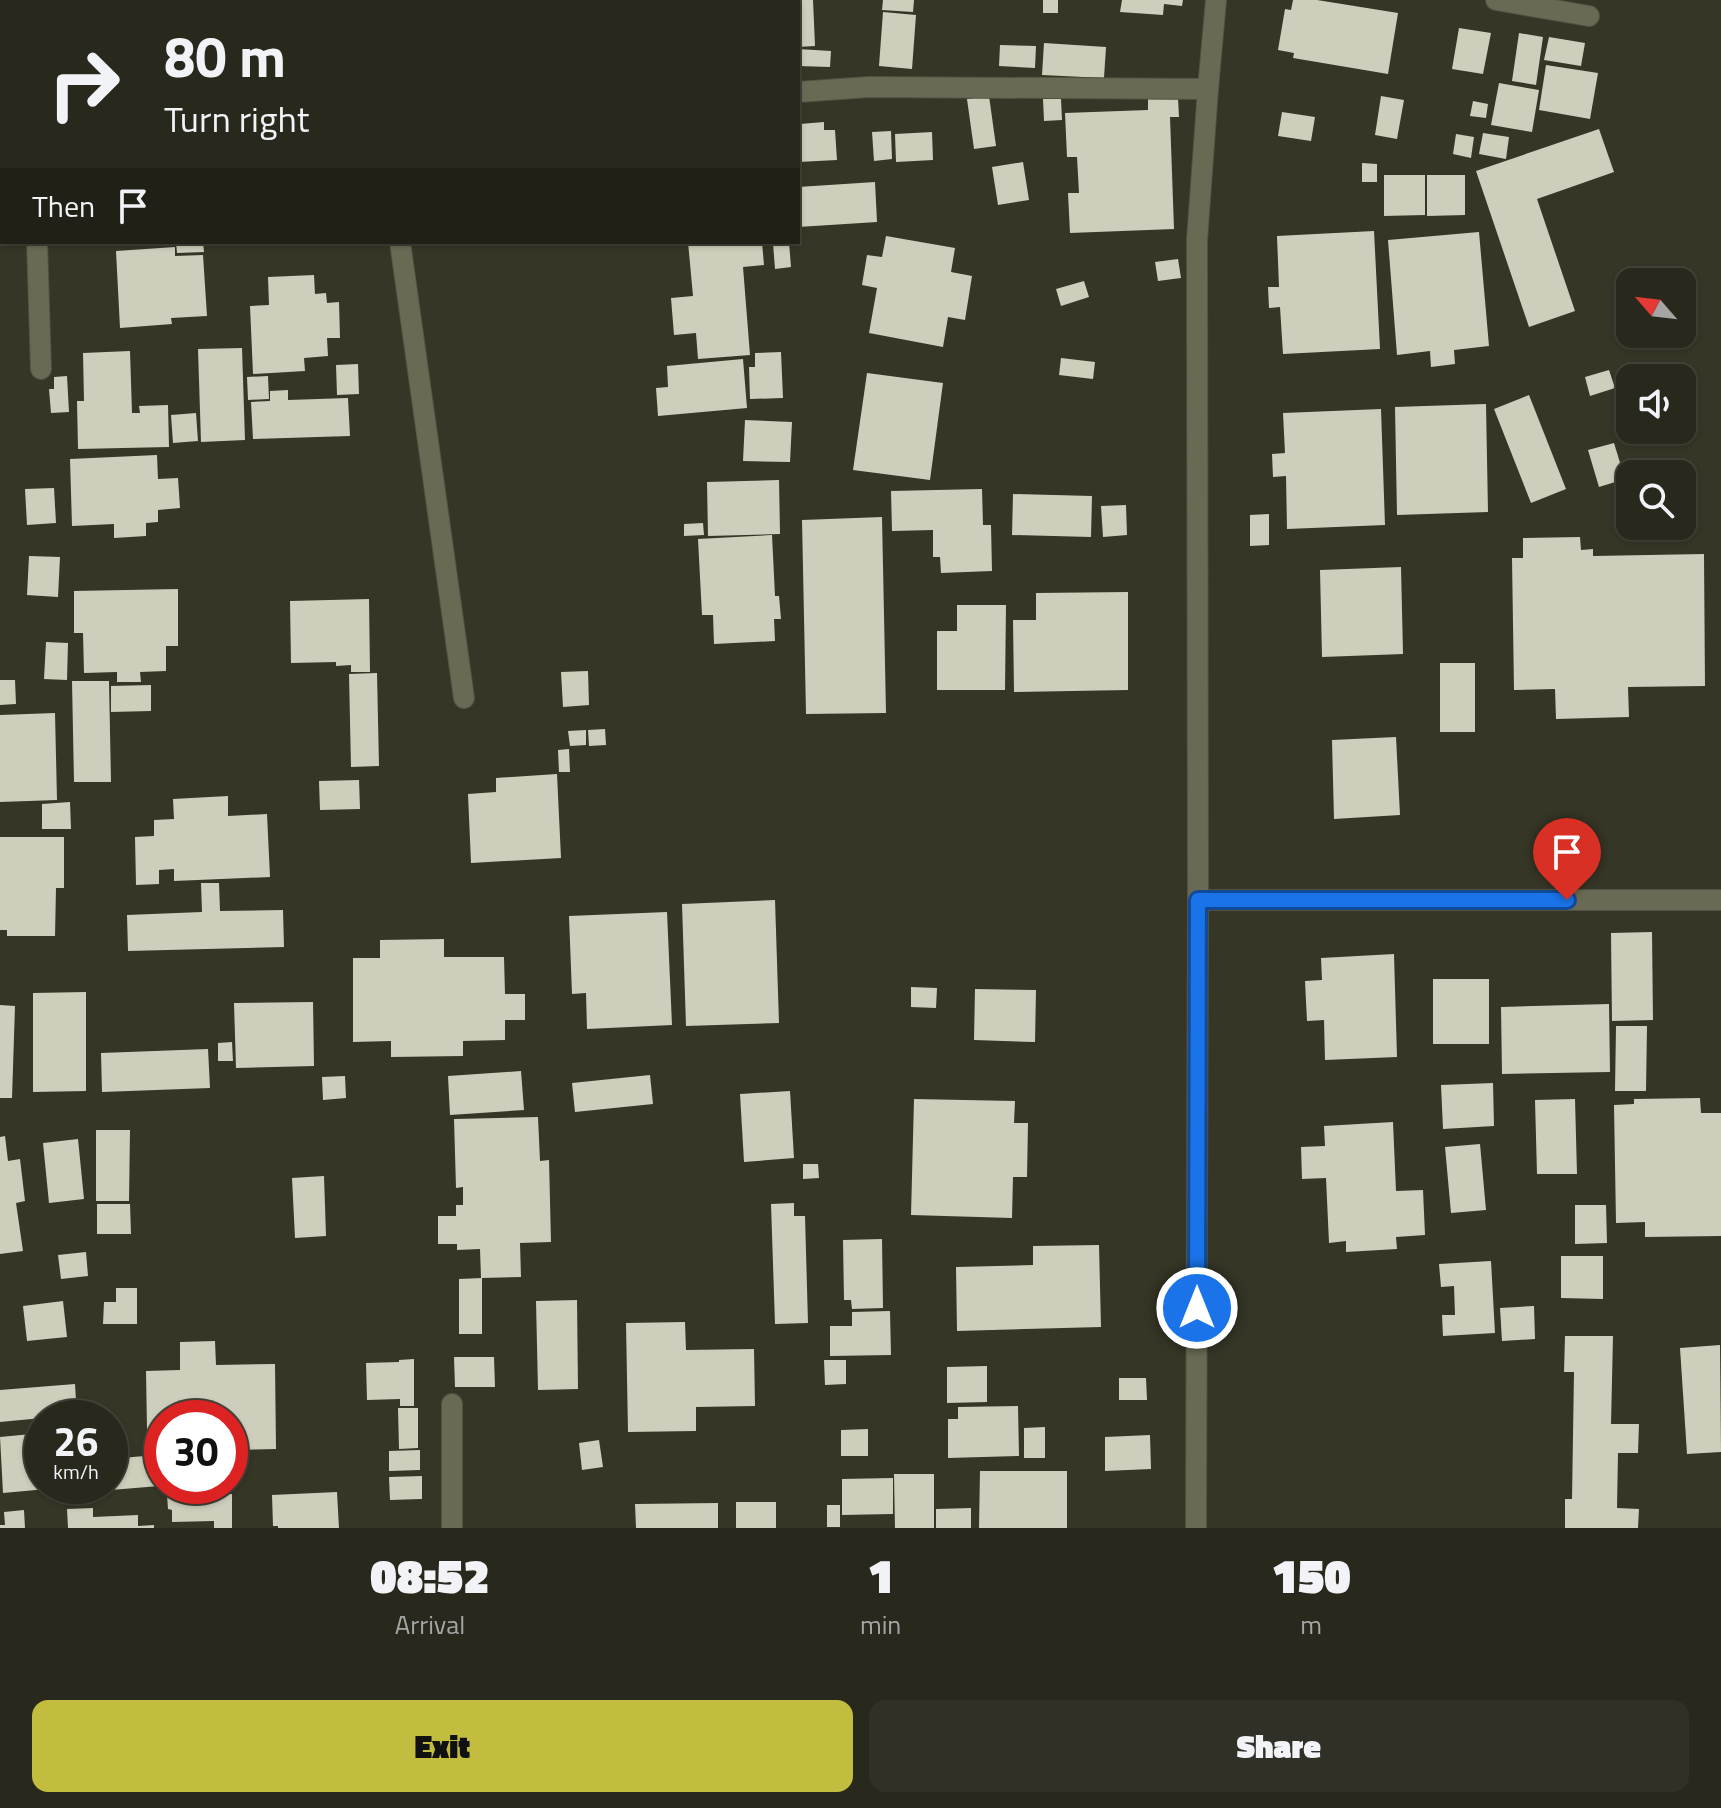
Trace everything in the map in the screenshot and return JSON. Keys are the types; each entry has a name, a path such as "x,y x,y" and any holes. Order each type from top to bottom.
{"street":[{"path":"1196,1528 1197,240 1216,0"},
{"path":"1496,0 1589,16"},
{"path":"800,92 869,87 1208,89"},
{"path":"37,244 41,369"},
{"path":"400,244 464,698"},
{"path":"1198,900 1721,900"},
{"path":"452,1404 452,1528"}],"building":[{"path":"800,0 813,0 815,46 800,47"},
{"path":"883,0 914,0 913,12 882,10"},
{"path":"1043,0 1058,0 1058,13 1043,13"},
{"path":"1122,0 1183,0 1182,6 1164,4 1163,15 1120,12"},
{"path":"1293,0 1317,0 1398,13 1388,74 1293,58 1294,53 1278,50 1285,9 1291,10"},
{"path":"883,12 916,15 912,69 879,66"},
{"path":"1459,28 1491,33 1483,74 1452,69"},
{"path":"1519,33 1543,37 1536,85 1512,81"},
{"path":"1549,37 1585,43 1581,66 1544,60"},
{"path":"1044,43 1106,47 1104,78 1042,75"},
{"path":"1000,45 1036,46 1035,68 999,66"},
{"path":"800,49 831,51 830,67 800,66"},
{"path":"1546,65 1598,73 1590,119 1539,110"},
{"path":"1499,83 1539,90 1532,132 1491,125"},
{"path":"989,96 996,146 974,149 967,99"},
{"path":"1381,96 1404,100 1397,139 1375,135"},
{"path":"1178,98 1179,117 1170,117 1174,229 1070,233 1068,193 1079,193 1077,157 1067,157 1065,113 1148,110 1148,99"},
{"path":"1043,99 1061,99 1062,120 1044,121"},
{"path":"1473,101 1488,104 1486,118 1470,116"},
{"path":"1282,112 1315,117 1311,141 1278,136"},
{"path":"824,122 824,130 835,130 837,160 800,162 800,124"},
{"path":"1599,129 1614,172 1537,199 1575,311 1529,327 1476,171"},
{"path":"891,131 892,159 874,161 872,132"},
{"path":"932,132 933,160 896,162 895,134"},
{"path":"1483,133 1509,137 1506,159 1479,154"},
{"path":"1456,134 1474,137 1471,158 1453,154"},
{"path":"1023,162 1029,200 998,205 992,167"},
{"path":"1362,163 1377,164 1377,182 1362,182"},
{"path":"1384,175 1425,175 1425,215 1384,216"},
{"path":"1427,175 1465,175 1465,215 1427,216"},
{"path":"875,182 877,222 800,227 800,187"},
{"path":"1374,231 1380,349 1283,354 1280,307 1269,308 1268,287 1279,287 1277,236"},
{"path":"1479,232 1489,346 1454,350 1455,364 1431,367 1430,351 1397,355 1388,240"},
{"path":"886,236 955,248 951,272 972,276 965,320 948,317 943,347 869,333 877,288 862,285 867,255 882,257"},
{"path":"176,244 203,244 204,252 177,253"},
{"path":"688,244 762,244 764,265 743,267 750,355 698,359 696,333 674,335 671,298 693,296"},
{"path":"773,244 789,244 791,267 775,269"},
{"path":"175,247 175,256 203,255 207,316 171,318 172,324 120,328 116,251"},
{"path":"1178,259 1181,278 1158,281 1155,262"},
{"path":"314,275 315,294 326,293 327,303 339,302 340,338 327,338 328,356 304,358 305,371 253,374 250,306 269,305 268,277"},
{"path":"1084,281 1089,297 1061,306 1056,289"},
{"path":"242,348 245,440 201,442 198,349"},
{"path":"130,351 132,413 140,413 139,406 168,405 169,447 78,449 77,401 84,401 83,353"},
{"path":"781,352 783,398 750,399 749,367 755,367 755,353"},
{"path":"1061,358 1095,362 1093,379 1059,375"},
{"path":"743,359 747,408 658,416 656,388 668,387 667,366"},
{"path":"358,364 359,394 337,395 336,365"},
{"path":"1609,370 1615,388 1590,396 1585,377"},
{"path":"867,373 943,383 930,480 853,470"},
{"path":"67,376 69,412 51,413 49,389 54,389 54,377"},
{"path":"268,376 269,399 248,400 247,377"},
{"path":"288,390 288,400 348,398 350,436 253,439 251,402 270,401 270,391"},
{"path":"1529,395 1566,489 1531,503 1494,409"},
{"path":"1486,404 1488,512 1397,515 1395,407"},
{"path":"1381,409 1385,525 1287,529 1286,476 1273,477 1272,454 1285,453 1283,413"},
{"path":"196,413 198,441 173,443 171,415"},
{"path":"745,420 792,422 790,462 743,461"},
{"path":"1614,443 1619,460 1616,460 1616,482 1599,487 1588,450"},
{"path":"157,455 158,479 178,478 180,508 158,510 158,522 146,523 146,536 114,538 114,524 72,526 70,459"},
{"path":"779,480 780,534 708,536 707,482"},
{"path":"54,488 56,523 27,525 25,489"},
{"path":"982,489 983,525 991,525 992,571 941,573 940,557 933,557 933,530 892,531 891,491"},
{"path":"1013,494 1092,496 1091,537 1012,535"},
{"path":"1126,505 1127,535 1103,537 1101,506"},
{"path":"1269,514 1269,545 1250,546 1250,515"},
{"path":"882,517 886,713 806,714 802,520"},
{"path":"703,523 704,535 684,536 684,524"},
{"path":"772,535 775,596 779,596 781,619 774,619 775,641 714,644 713,615 702,615 698,539"},
{"path":"1580,537 1581,550 1593,549 1593,556 1704,554 1705,686 1628,687 1629,717 1556,719 1555,689 1514,690 1512,558 1523,558 1523,538"},
{"path":"29,556 60,557 58,597 27,595"},
{"path":"1401,567 1403,654 1322,657 1320,570"},
{"path":"178,589 178,646 166,646 166,671 140,672 141,682 117,682 117,672 84,673 83,633 74,633 74,591"},
{"path":"1128,592 1128,690 1014,692 1013,620 1036,620 1036,593"},
{"path":"369,599 370,672 351,672 351,665 336,666 336,662 291,663 290,601"},
{"path":"957,605 1006,605 1005,690 937,690 937,631 957,631"},
{"path":"46,642 68,643 67,680 44,679"},
{"path":"1440,663 1475,663 1475,732 1440,732"},
{"path":"588,671 589,705 563,707 561,672"},
{"path":"377,673 379,766 351,767 349,674"},
{"path":"0,680 15,680 16,704 0,705"},
{"path":"72,681 109,681 111,782 74,782"},
{"path":"151,685 151,711 111,712 111,686"},
{"path":"55,713 57,800 0,802 0,715"},
{"path":"605,729 606,745 589,746 588,730"},
{"path":"586,730 586,745 570,746 568,731"},
{"path":"1396,737 1400,815 1334,819 1332,740"},
{"path":"569,749 570,772 559,772 558,750"},
{"path":"557,774 561,858 471,863 468,794 496,792 496,778"},
{"path":"359,780 360,809 320,810 319,781"},
{"path":"228,796 228,816 267,814 270,877 174,881 174,869 159,870 159,884 136,885 135,837 154,836 154,820 174,819 173,799"},
{"path":"70,802 71,829 42,829 42,804"},
{"path":"0,837 64,837 64,888 56,888 55,936 7,936 7,930 0,930"},
{"path":"201,883 219,883 220,911 283,910 284,947 128,951 127,915 202,912"},
{"path":"775,900 779,1023 686,1026 682,904"},
{"path":"667,912 672,1025 587,1029 586,993 572,994 569,916"},
{"path":"1652,932 1653,1020 1612,1021 1611,933"},
{"path":"444,939 444,957 504,957 505,994 525,994 525,1020 505,1020 505,1040 463,1041 463,1056 391,1057 391,1041 353,1042 353,958 380,958 380,940"},
{"path":"1394,954 1397,1057 1325,1060 1324,1020 1307,1021 1305,981 1322,980 1321,958"},
{"path":"1433,979 1489,979 1489,1044 1433,1044"},
{"path":"911,987 937,988 936,1008 911,1007"},
{"path":"975,989 1036,990 1035,1042 974,1040"},
{"path":"86,992 86,1091 33,1092 33,993"},
{"path":"313,1002 314,1066 236,1068 234,1003"},
{"path":"1609,1004 1610,1072 1502,1074 1501,1007"},
{"path":"0,1005 15,1006 12,1098 0,1098"},
{"path":"1616,1026 1647,1026 1646,1091 1615,1091"},
{"path":"232,1042 233,1061 218,1061 218,1043"},
{"path":"208,1049 210,1088 102,1092 101,1053"},
{"path":"521,1071 524,1110 450,1115 448,1076"},
{"path":"650,1075 653,1104 575,1112 572,1083"},
{"path":"345,1076 346,1098 323,1100 322,1077"},
{"path":"1493,1083 1494,1126 1443,1129 1441,1085"},
{"path":"790,1091 794,1158 744,1162 740,1094"},
{"path":"1700,1098 1701,1113 1721,1113 1721,1236 1645,1237 1645,1222 1616,1223 1614,1105 1634,1104 1634,1099"},
{"path":"914,1099 1015,1101 1014,1123 1028,1123 1027,1177 1013,1177 1012,1218 911,1215"},
{"path":"1575,1099 1577,1174 1537,1174 1535,1100"},
{"path":"538,1117 540,1161 549,1160 551,1242 520,1243 521,1277 481,1278 480,1249 457,1250 457,1244 438,1244 438,1216 456,1216 456,1205 463,1205 463,1187 456,1188 454,1119"},
{"path":"1393,1122 1396,1191 1423,1190 1425,1235 1396,1237 1397,1249 1346,1252 1346,1241 1329,1243 1326,1178 1302,1179 1301,1147 1325,1146 1324,1126"},
{"path":"96,1130 130,1130 129,1201 96,1201"},
{"path":"5,1136 8,1161 20,1159 25,1201 16,1203 23,1251 0,1254 0,1137"},
{"path":"78,1139 84,1199 49,1203 43,1143"},
{"path":"1480,1144 1486,1210 1451,1213 1445,1147"},
{"path":"803,1164 818,1164 819,1178 803,1179"},
{"path":"324,1176 326,1236 295,1238 292,1178"},
{"path":"794,1203 794,1216 805,1216 808,1323 775,1324 771,1204"},
{"path":"97,1204 130,1204 131,1234 97,1234"},
{"path":"1575,1205 1606,1205 1607,1243 1575,1244"},
{"path":"882,1239 883,1308 852,1309 851,1300 844,1300 843,1240"},
{"path":"1099,1245 1101,1327 957,1331 956,1267 1033,1265 1033,1246"},
{"path":"86,1252 88,1276 61,1279 58,1255"},
{"path":"1561,1256 1603,1256 1603,1299 1561,1298"},
{"path":"1491,1261 1495,1333 1443,1336 1442,1315 1455,1315 1454,1286 1441,1287 1439,1264"},
{"path":"482,1278 482,1334 459,1334 459,1279"},
{"path":"116,1288 137,1288 137,1324 103,1324 104,1302 116,1302"},
{"path":"577,1300 578,1389 538,1390 536,1301"},
{"path":"63,1301 67,1337 27,1341 23,1306"},
{"path":"1534,1306 1535,1339 1502,1341 1500,1308"},
{"path":"890,1311 891,1355 830,1356 830,1326 852,1326 852,1312"},
{"path":"685,1322 686,1350 754,1349 755,1406 696,1407 696,1431 628,1432 626,1323"},
{"path":"1565,1336 1613,1336 1611,1424 1639,1424 1638,1453 1618,1453 1617,1508 1639,1509 1638,1528 1565,1528 1565,1499 1572,1499 1574,1372 1564,1372"},
{"path":"215,1341 216,1365 275,1364 276,1449 248,1450 248,1400 146,1400 146,1371 180,1370 180,1342"},
{"path":"1720,1345 1721,1452 1687,1454 1680,1348"},
{"path":"454,1357 494,1357 495,1387 455,1387"},
{"path":"414,1359 414,1406 400,1406 400,1399 367,1400 366,1363"},
{"path":"824,1360 846,1360 846,1384 825,1385"},
{"path":"987,1366 987,1402 947,1403 947,1367"},
{"path":"1119,1378 1146,1378 1147,1400 1119,1400"},
{"path":"75,1384 76,1400 24,1400 24,1420 0,1422 0,1390"},
{"path":"1018,1406 1019,1456 948,1458 948,1419 958,1419 958,1407"},
{"path":"398,1408 418,1408 418,1448 399,1449"},
{"path":"1045,1427 1045,1458 1024,1458 1024,1428"},
{"path":"868,1429 868,1456 841,1456 841,1430"},
{"path":"24,1435 24,1491 3,1493 0,1437"},
{"path":"1150,1435 1151,1469 1105,1471 1105,1437"},
{"path":"599,1440 603,1467 582,1470 579,1443"},
{"path":"420,1450 420,1470 389,1471 389,1451"},
{"path":"144,1456 144,1487 128,1489 128,1457"},
{"path":"980,1471 1067,1471 1067,1528 979,1528"},
{"path":"894,1474 934,1474 934,1528 895,1528"},
{"path":"422,1476 422,1499 390,1500 389,1477"},
{"path":"893,1478 893,1514 842,1515 842,1479"},
{"path":"337,1492 339,1528 273,1526 272,1495"},
{"path":"736,1502 776,1502 776,1528 736,1528"},
{"path":"718,1503 718,1528 636,1528 635,1504"},
{"path":"168,1504 232,1504 232,1528 214,1528 214,1521 172,1522 172,1510 168,1509"},
{"path":"827,1505 840,1505 840,1527 827,1527"},
{"path":"93,1508 93,1517 138,1515 138,1526 154,1525 154,1528 68,1528 67,1509"},
{"path":"971,1508 971,1528 936,1528 936,1509"},
{"path":"24,1510 25,1528 0,1528 0,1525 5,1525 4,1512"}],"route":[{"path":"1197,1308 1198,900 1567,900"}]}
